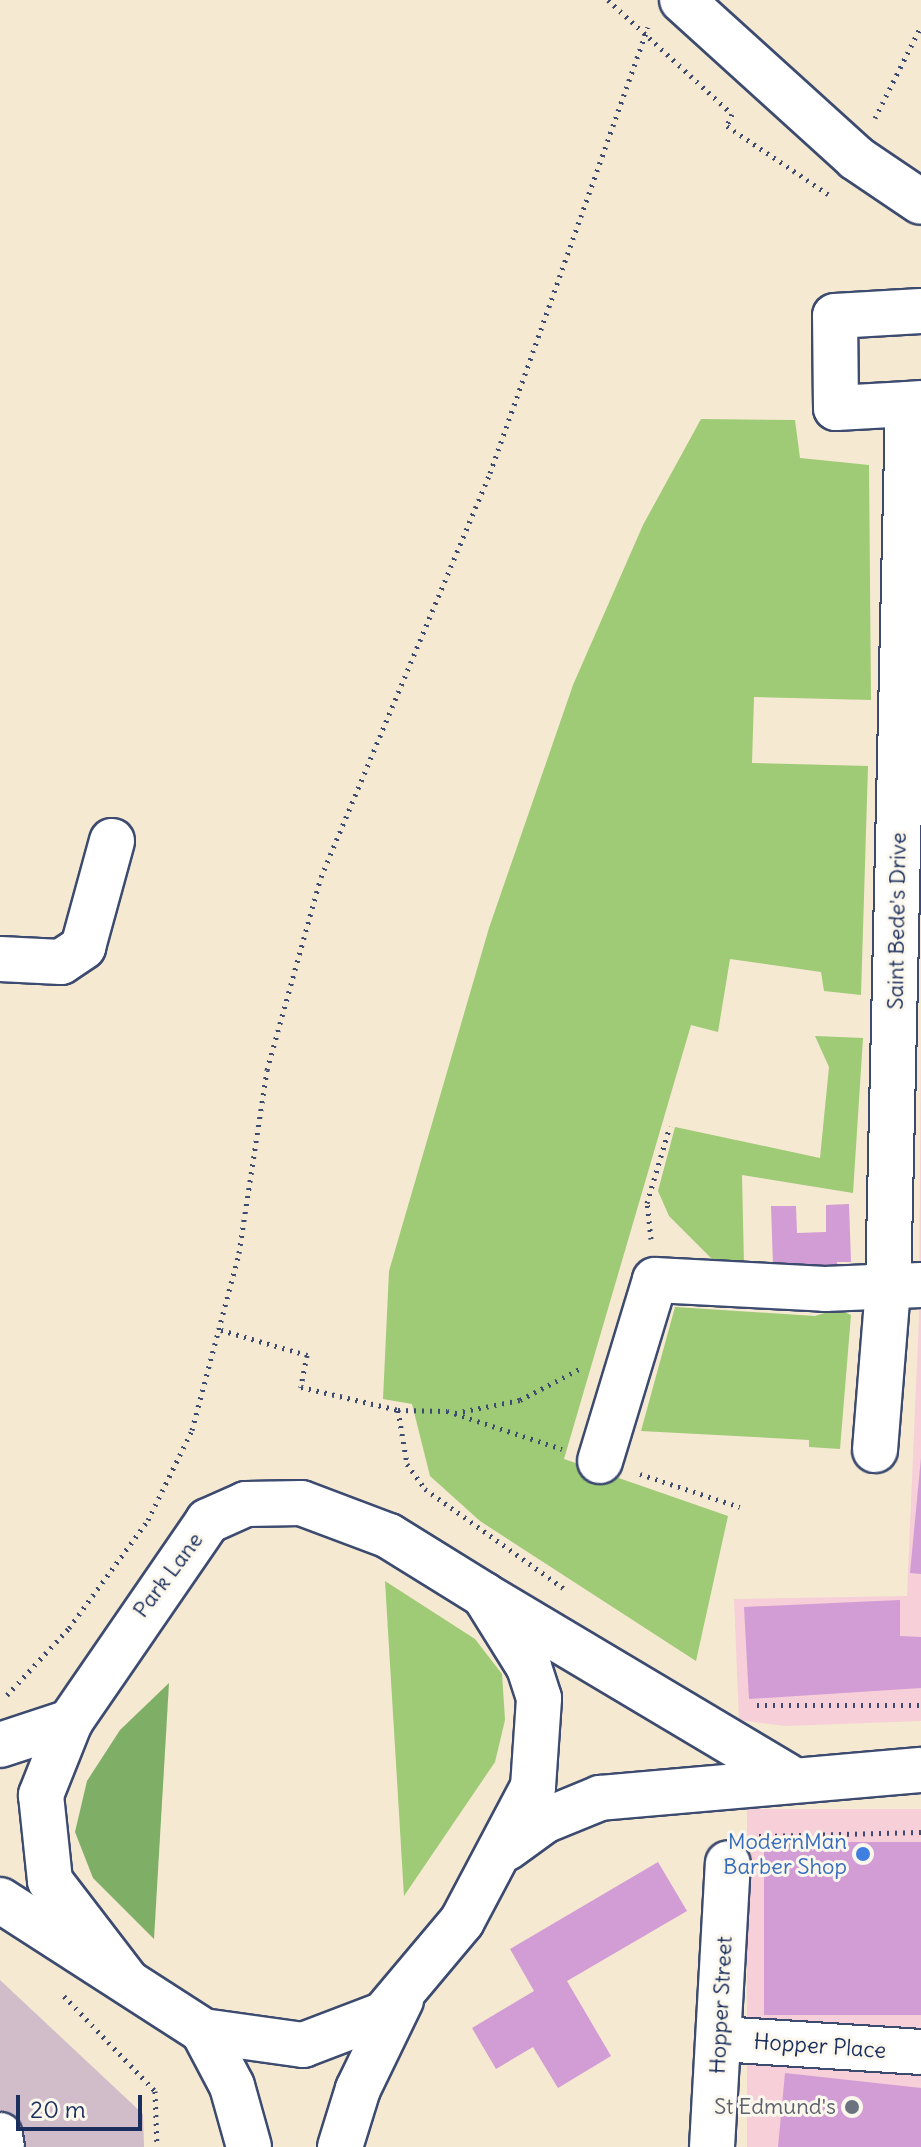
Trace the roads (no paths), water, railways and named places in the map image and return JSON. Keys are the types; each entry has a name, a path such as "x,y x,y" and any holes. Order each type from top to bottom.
{"main road":[{"path":"682,0 856,158 921,202"},
{"path":"915,404 836,408 835,316 921,311"},
{"name":"Saint Bede's Drive","path":"875,1450 905,1286 915,404"},
{"path":"0,959 61,962 83,947 112,841"},
{"path":"600,1461 655,1280 825,1289 905,1286"},
{"name":"Park Lane","path":"126,1980 67,1910 42,1854 41,1795 70,1722 208,1521 246,1504 301,1503 389,1536 787,1776"},
{"name":"Park Lane","path":"0,1900 203,2031 303,2045 368,2023 401,2000 505,1849 533,1787 539,1698 529,1667 484,1595"},
{"path":"0,1745 70,1722"},
{"name":"Park Lane","path":"505,1849 553,1816 600,1798 722,1790 787,1776 921,1770"},
{"name":"Hopper Street","path":"712,2147 728,1863"},
{"path":"340,2147 358,2089 401,2000"},
{"path":"203,2031 232,2086 249,2147"},
{"name":"Hopper Place","path":"720,2039 921,2052"},
{"path":"0,2135 2,2147"}],"place":[{"name":"ModernMan Barber Shop","path":"863,1854"},
{"name":"St Edmund's","path":"852,2107"}]}
